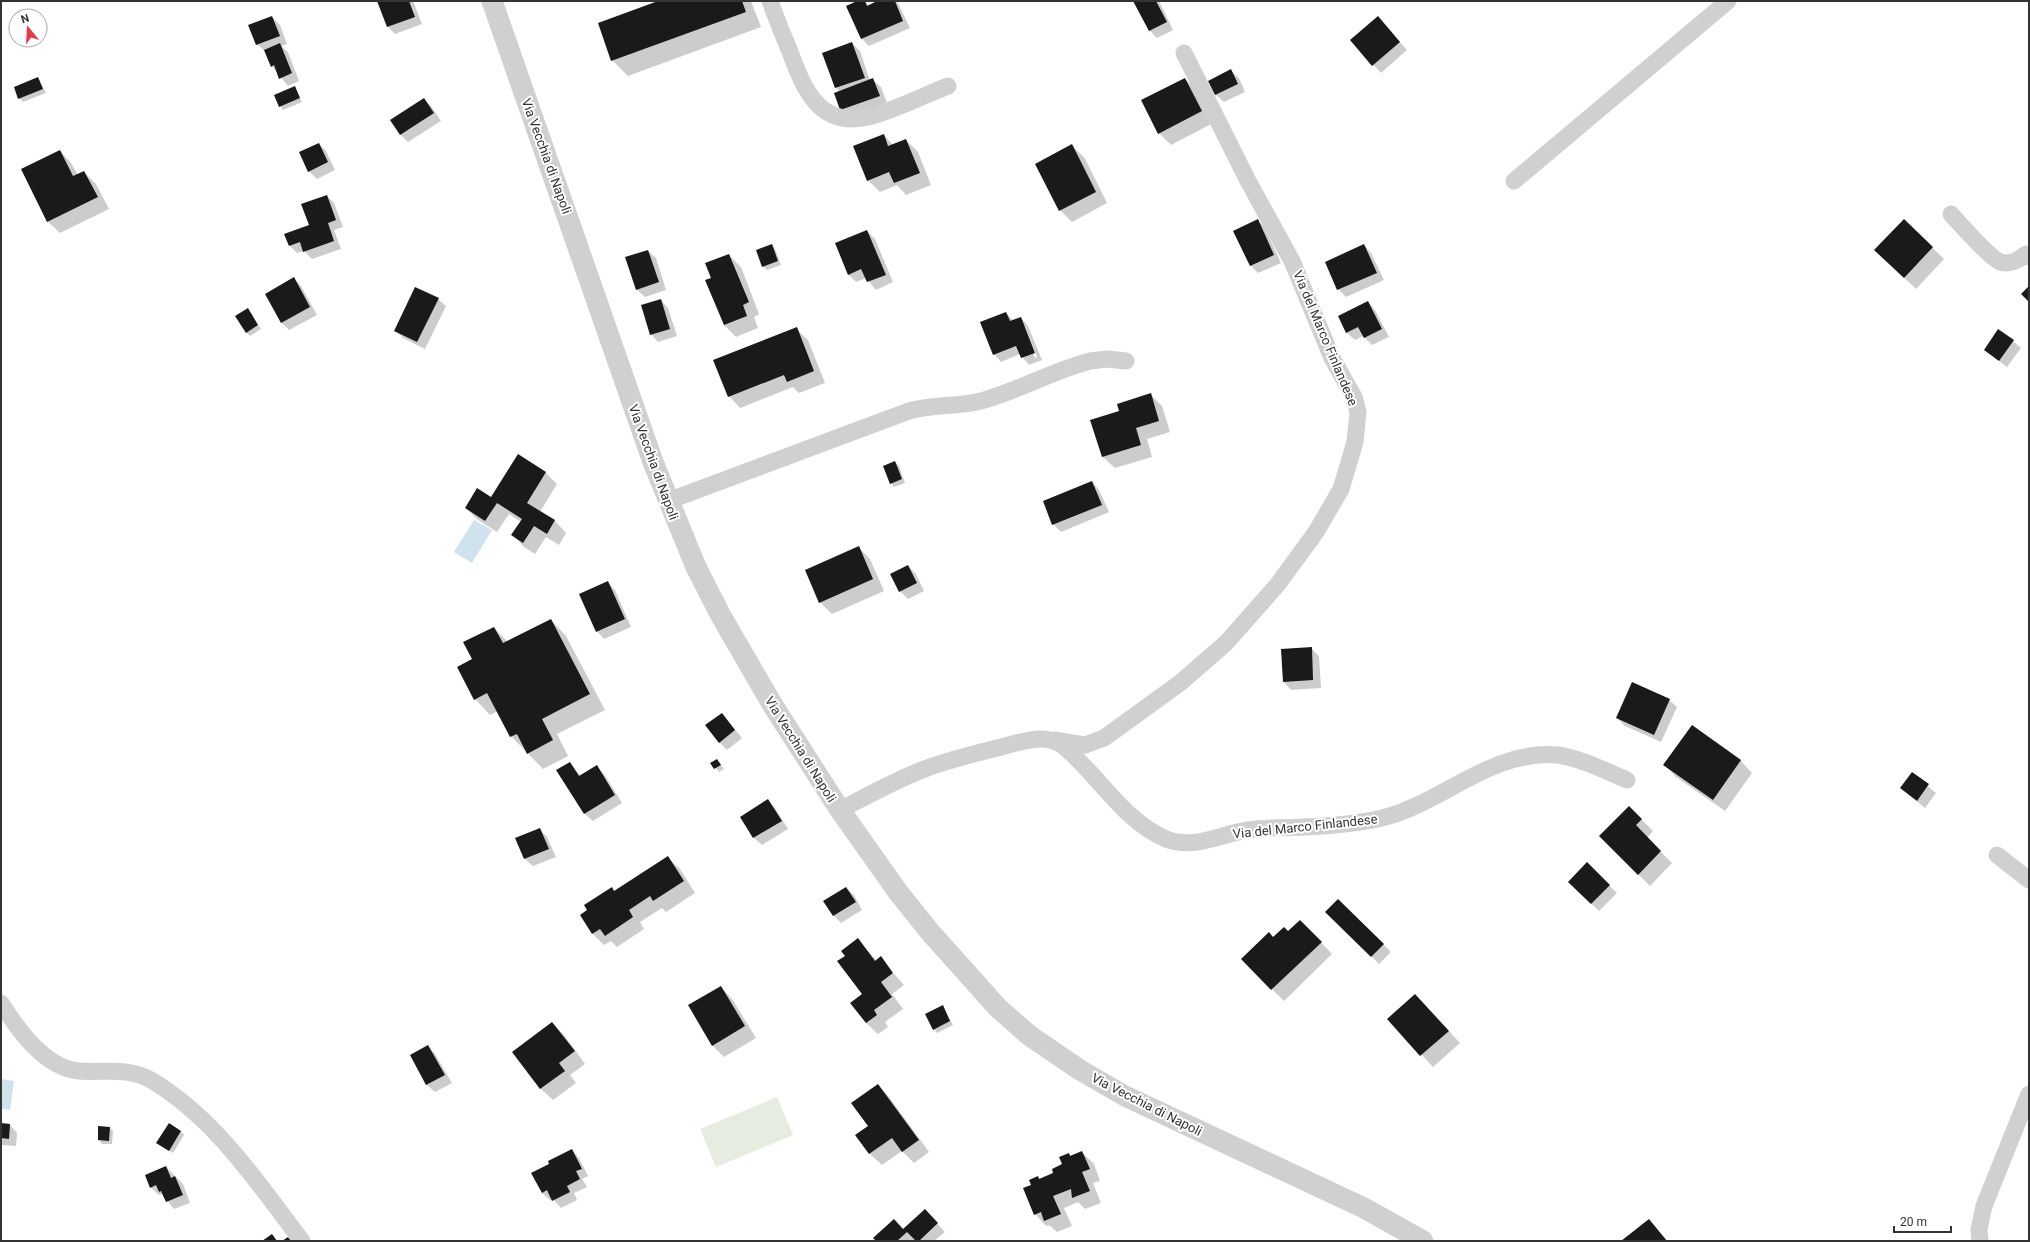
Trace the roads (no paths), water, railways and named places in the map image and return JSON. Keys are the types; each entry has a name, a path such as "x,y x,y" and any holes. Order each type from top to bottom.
{"street":[{"name":"Via Vecchia di Napoli","path":"492,1 668,501 696,568 721,616 776,709 840,810 885,875 917,917 998,1008 1030,1036 1114,1091 1364,1208 1423,1241"},
{"path":"770,1 806,91 819,106 832,114 853,118 869,116 948,86"},
{"path":"1514,181 1728,1"},
{"name":"Via del Marco Finlandese","path":"840,810 894,782 934,765 1033,739 1085,744 1104,738 1180,683 1226,643 1278,584 1316,532 1341,489 1355,442 1358,412 1354,397 1332,358 1292,261 1247,179 1184,53"},
{"path":"1951,214 1997,260 2012,262 2028,255"},
{"path":"668,501 908,411 933,406 958,405 981,401 1090,362 1112,359 1126,361"},
{"name":"Via del Marco Finlandese","path":"1054,740 1072,753 1139,822 1158,835 1180,843 1201,842 1250,829 1341,825 1382,818 1410,809 1495,766 1534,757 1556,755 1573,759 1627,780"},
{"path":"1997,856 2029,880"},
{"path":"1,1004 27,1037 45,1054 62,1066 79,1071 108,1070 134,1073 150,1080 178,1098 236,1154 302,1241"},
{"path":"1980,1241 1979,1229 1984,1206 2029,1094"}],"water":[{"path":"474,520 492,530 472,563 454,552"},
{"path":"1,1079 14,1081 10,1110 1,1109"}]}
